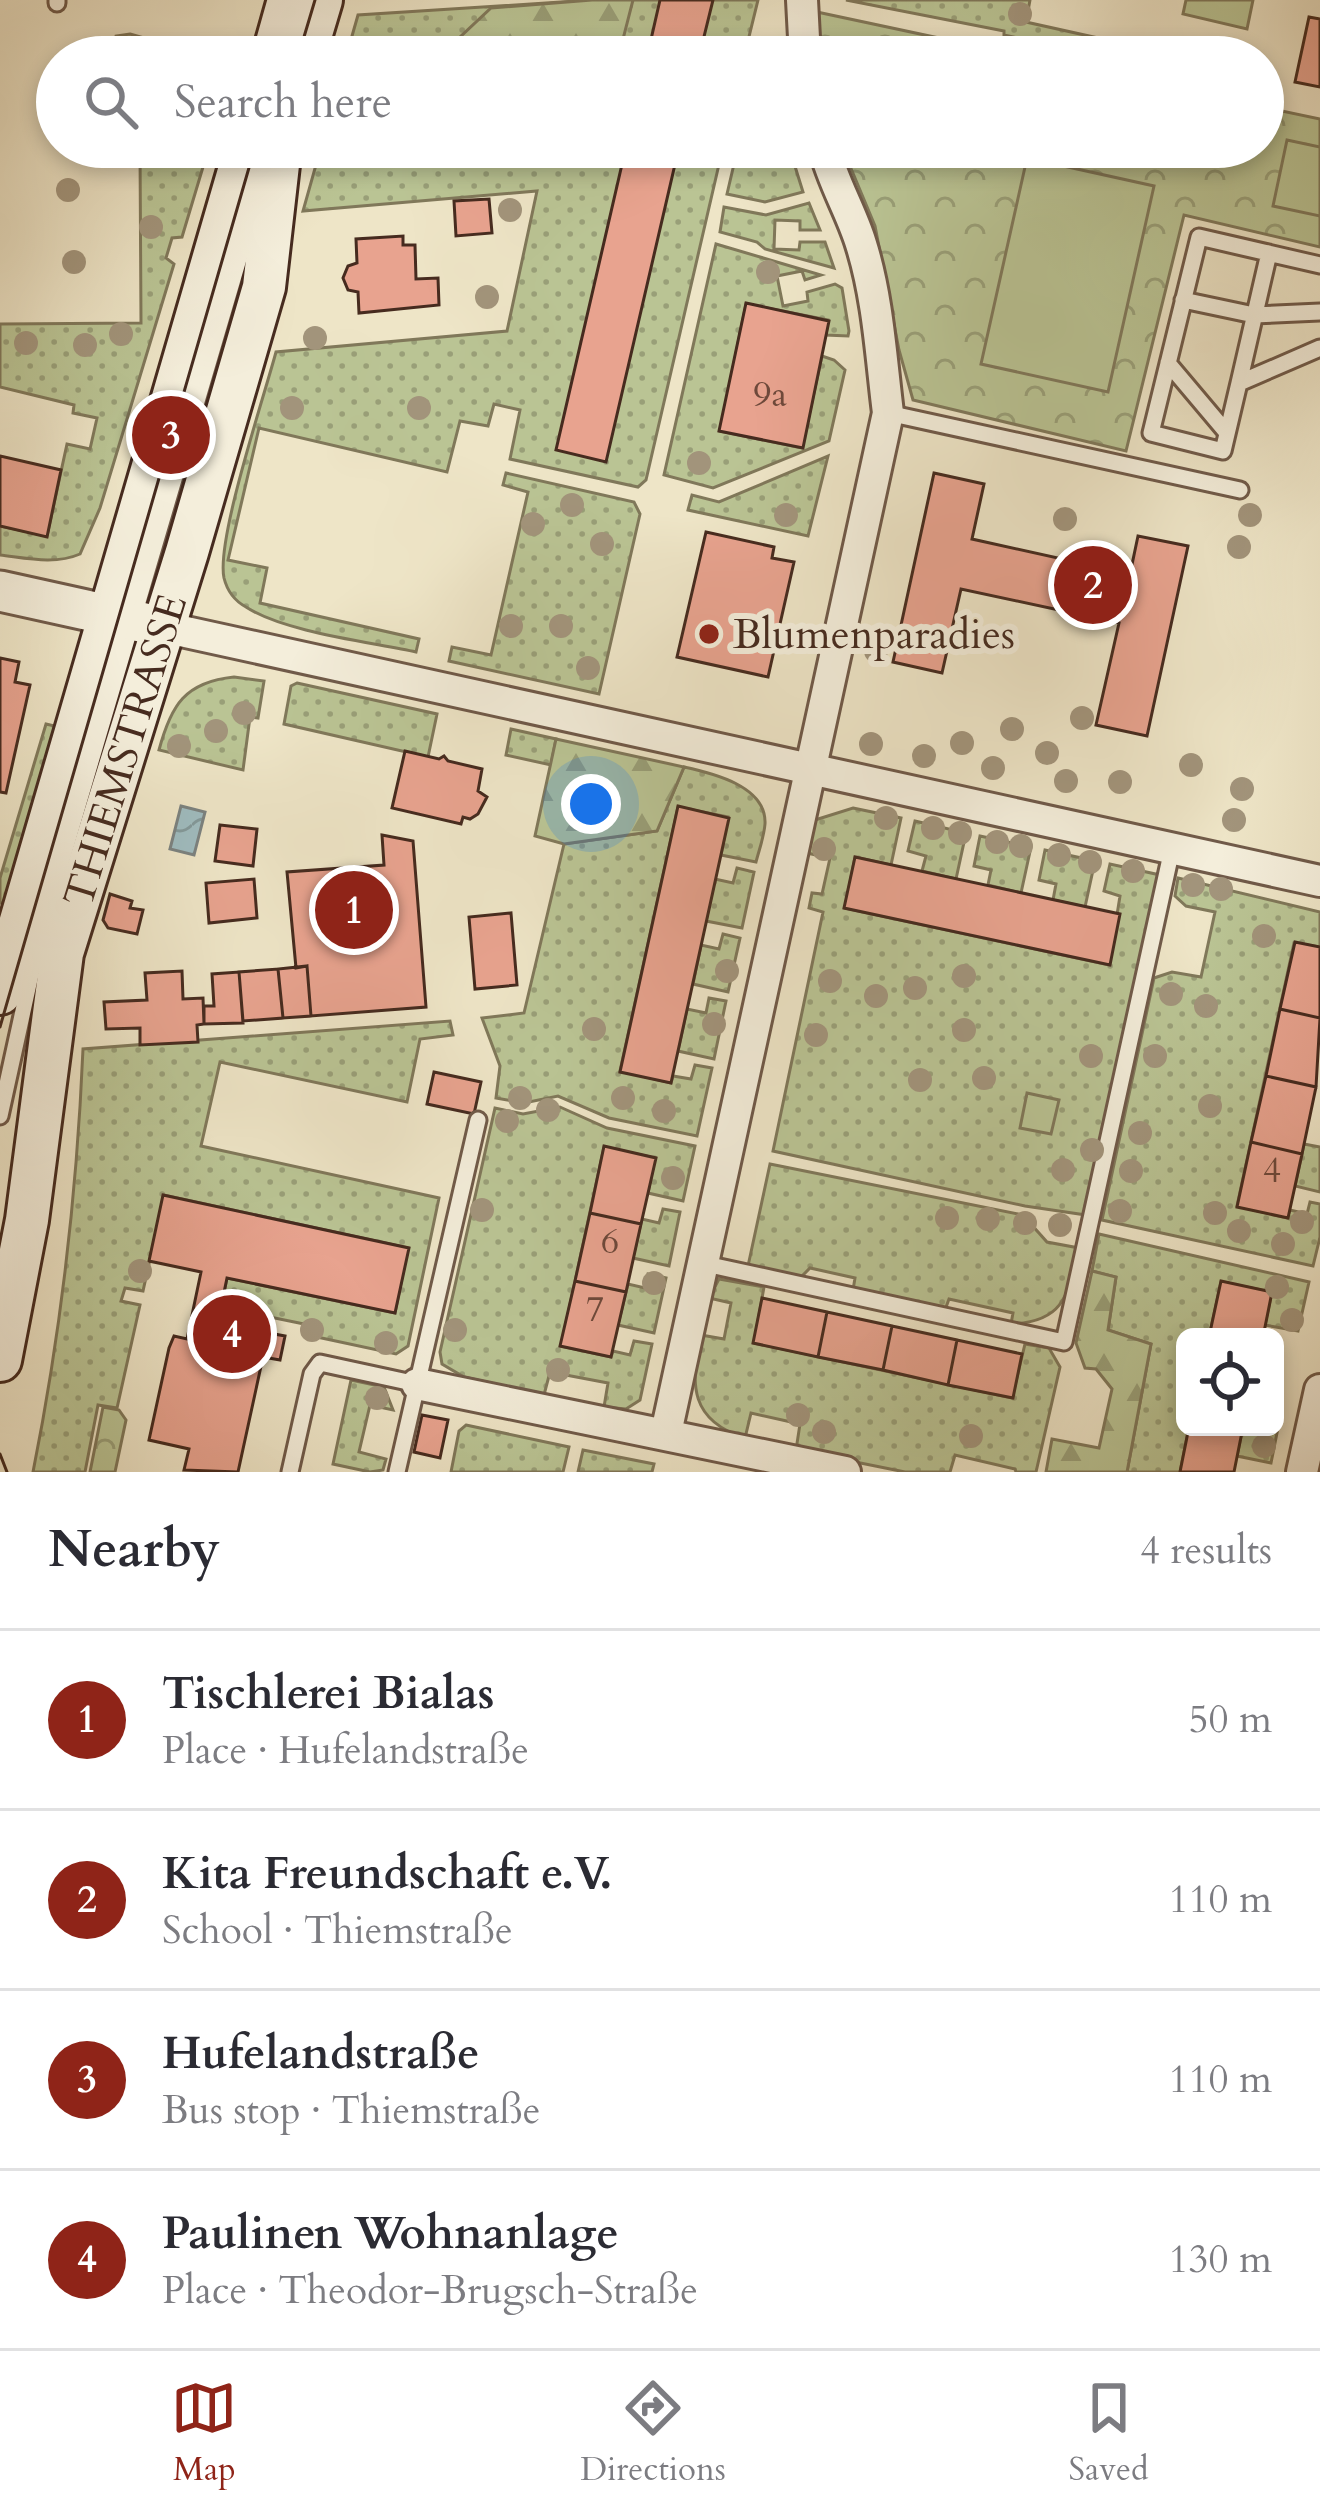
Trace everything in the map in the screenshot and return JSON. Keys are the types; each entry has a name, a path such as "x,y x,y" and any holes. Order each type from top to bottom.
{"main road":[{"path":"279,36 290,0"},
{"path":"310,36 321,0"},
{"name":"THIEMSTRASSE","path":"0,1360 27,1220 62,953 242,168"},
{"name":"THIEMSTRASSE","path":"0,993 135,621 264,286 275,168"}],"street":[{"path":"802,0 805,36"},
{"path":"665,1433 888,413 861,241 832,168"},
{"path":"0,591 1320,881"},
{"path":"418,1384 845,1472"},
{"path":"1302,1472 1320,1394"}],"lane":[{"path":"1268,253 1223,451 1151,433 1198,237 1268,253 1320,265"},
{"path":"1184,300 1254,316 1320,312"},
{"path":"1239,383 1320,348"},
{"path":"1168,363 1227,433"},
{"path":"888,413 1240,490"},
{"path":"0,1116 39,938 135,621"},
{"path":"701,1263 1064,1342 1172,849"},
{"path":"397,1472 478,1120"},
{"path":"290,1472 312,1374 320,1363 418,1384"}],"green space":[{"path":"592,0 758,0 749,36 352,36 358,15"},
{"path":"633,0 624,36 461,36 491,8"},
{"path":"846,0 1030,0 1026,22 1089,36 1009,36 1004,31"},
{"path":"1186,0 1253,0 1247,29 1183,14"},
{"path":"817,12 930,36 819,36"},
{"path":"1284,111 1320,119 1320,247 1184,215 1126,451 913,400 875,226 851,168 1284,168"},
{"path":"1287,140 1320,147 1320,216 1273,206"},
{"path":"140,168 203,168 182,237 172,238 166,258 174,264 100,508 80,554 51,560 0,555 0,526 47,536 67,444 90,449 97,418 73,413 74,405 0,387 0,324 141,323"},
{"path":"315,168 718,168 646,480 638,487 510,459 520,410 494,404 488,426 460,421 447,472 259,428 228,560 267,568 260,603 419,639 416,652 282,623 235,598 224,578 223,559 243,468 276,352 507,331 537,191 303,211"},
{"path":"733,168 796,168 803,192 765,202 727,194"},
{"path":"1025,168 1072,168 1154,186 1108,392 981,364"},
{"path":"809,203 820,230 800,230 800,221 775,220 774,249 799,250 800,242 825,242 834,268 720,232 724,207 766,215"},
{"path":"716,244 821,275 805,280 802,271 777,276 783,306 808,301 807,292 835,284 842,288 849,331 848,336 826,335 828,320 746,304 720,431 802,448 822,356 845,370 829,441 713,488 664,475"},
{"path":"828,456 808,536 688,510 692,495 719,502"},
{"path":"506,473 634,502 640,514 599,694 449,661 452,647 491,655 528,492 503,485"},
{"path":"234,677 264,681 258,718 250,717 243,770 159,750 183,698 203,684"},
{"path":"297,683 437,714 428,757 284,724 291,686"},
{"path":"46,724 59,727 7,903 0,903 0,878"},
{"path":"511,729 556,739 551,765 506,755"},
{"path":"556,739 684,767 657,831 564,844 535,836"},
{"path":"684,767 748,791 763,811 765,824 756,862 721,855 728,817 678,807 620,1071 671,1083 673,1076 691,1079 695,1065 712,1068 697,1136 609,1118 558,1096 524,1103 496,1098 500,1066 482,1018 524,1013 564,844 657,831"},
{"path":"853,808 901,818 891,865 855,857 845,908 1109,965 1120,896 1104,891 1110,864 1160,875 1086,1215 773,1151 823,912 809,908 812,893 822,894 830,858 807,853 815,820"},
{"path":"915,821 966,833 956,879 922,871 926,856 908,851"},
{"path":"980,836 1031,847 1021,893 988,885 991,870 974,866"},
{"path":"1045,850 1095,861 1085,907 1053,900 1056,884 1039,880"},
{"path":"737,868 754,872 742,928 706,921 715,879 733,883"},
{"path":"1178,878 1320,912 1320,947 1294,943 1237,1206 1287,1218 1290,1210 1307,1214 1310,1202 1320,1204 1320,1237 1313,1266 1102,1220 1154,978 1172,972 1201,977 1215,912 1186,906 1175,896"},
{"path":"723,934 740,938 728,992 693,984 701,945 719,949"},
{"path":"709,998 726,1001 714,1059 678,1051 687,1009 706,1013"},
{"path":"450,1021 453,1035 420,1039 407,1102 220,1062 201,1146 439,1198 408,1346 396,1354 303,1334 304,1324 221,1307 227,1278 395,1313 408,1248 164,1195 143,1291 125,1288 121,1301 140,1305 117,1408 98,1405 85,1472 33,1472 66,1262 83,1049"},
{"path":"1027,1093 1059,1100 1051,1134 1020,1128"},
{"path":"560,1107 607,1128 695,1146 683,1201 648,1193 655,1158 604,1147 561,1346 611,1357 613,1351 630,1355 634,1341 652,1344 640,1400 626,1409 604,1407 608,1383 550,1372 544,1395 464,1377 442,1364 440,1352 495,1108 523,1114"},
{"path":"1304,1144 1320,1147 1320,1192 1295,1186"},
{"path":"770,1164 1023,1215 1047,1242 1079,1248 1067,1292 1043,1318 1011,1324 1013,1313 949,1299 945,1310 853,1290 855,1278 810,1268 800,1278 748,1266"},
{"path":"663,1209 680,1212 669,1266 633,1258 642,1219 659,1223"},
{"path":"1099,1234 1309,1282 1298,1331 1265,1325 1272,1292 1221,1282 1211,1328 1176,1328 1176,1436 1187,1436 1180,1472 1127,1472 1151,1344 1108,1330 1116,1277 1092,1271"},
{"path":"1092,1271 1116,1277 1108,1330 1151,1344 1127,1472 1046,1472 1052,1439 1099,1448 1112,1389 1096,1369 1085,1368 1076,1343"},
{"path":"648,1274 666,1278 654,1333 618,1325 628,1284 645,1288"},
{"path":"719,1279 764,1287 754,1343 1012,1398 1025,1344 1049,1348 1060,1367 1036,1472 1016,1472 955,1455 950,1472 905,1472 796,1450 800,1424 751,1413 745,1438 727,1431 704,1411 695,1385 701,1335 724,1339 731,1303 709,1298"},
{"path":"351,1380 384,1387 393,1410 370,1405 359,1452 386,1459 383,1470 333,1464"},
{"path":"103,1407 119,1410 126,1420 115,1472 90,1472"},
{"path":"466,1425 569,1447 563,1472 451,1472 459,1431"},
{"path":"1241,1436 1276,1436 1271,1463 1237,1456"},
{"path":"583,1450 654,1464 652,1472 578,1472"}],"water":[{"path":"181,806 205,812 194,855 170,849"}],"building":[{"path":"660,0 713,0 704,36 652,36"},
{"path":"1309,17 1320,19 1320,87 1295,82"},
{"path":"621,168 674,168 606,462 556,450"},
{"path":"489,199 492,233 456,236 454,201"},
{"path":"403,236 403,245 415,245 416,279 438,278 439,305 359,313 358,292 348,290 343,278 348,266 357,263 356,239"},
{"path":"746,303 829,321 803,448 719,431"},
{"path":"0,456 61,470 47,537 0,526"},
{"path":"934,473 984,484 972,539 1130,574 1138,536 1188,546 1147,736 1096,725 1119,623 961,589 942,673 893,662"},
{"path":"706,532 774,547 772,558 794,562 768,677 677,657"},
{"path":"0,658 19,662 15,682 30,685 6,793 0,792"},
{"path":"405,751 439,759 444,756 482,769 478,791 487,797 478,814 463,817 461,824 392,808"},
{"path":"678,806 729,818 671,1083 620,1072"},
{"path":"220,825 257,829 253,866 215,861"},
{"path":"382,835 413,841 426,1007 311,1016 307,966 296,968 287,872 384,865"},
{"path":"855,857 1120,914 1110,965 844,908"},
{"path":"254,879 257,918 209,923 206,883"},
{"path":"110,894 132,901 130,908 143,910 137,934 108,928 103,920"},
{"path":"511,913 517,985 475,989 469,917"},
{"path":"1295,942 1320,947 1320,1018 1280,1009"},
{"path":"307,966 311,1016 283,1018 278,969"},
{"path":"278,969 283,1018 243,1021 239,972"},
{"path":"182,971 183,999 203,998 204,1024 197,1025 198,1042 140,1045 140,1028 106,1029 104,1002 147,1000 145,973"},
{"path":"239,972 243,1023 204,1024 204,1006 214,1006 212,974"},
{"path":"1280,1009 1320,1018 1316,1087 1266,1076"},
{"path":"434,1072 481,1082 474,1114 427,1104"},
{"path":"1266,1076 1316,1087 1302,1154 1251,1142"},
{"path":"1251,1142 1302,1154 1288,1218 1237,1207"},
{"path":"604,1146 656,1158 641,1224 590,1213"},
{"path":"163,1195 409,1248 395,1313 227,1278 221,1307 272,1318 269,1333 285,1336 280,1360 263,1357 238,1472 184,1470 189,1449 149,1440 169,1348 174,1336 187,1339 201,1272 149,1261"},
{"path":"590,1213 641,1224 626,1292 575,1281"},
{"path":"575,1281 626,1292 611,1357 560,1346"},
{"path":"1221,1281 1272,1292 1265,1328 1211,1328"},
{"path":"762,1298 827,1312 818,1357 753,1343"},
{"path":"827,1312 892,1326 883,1370 818,1357"},
{"path":"892,1326 957,1340 948,1385 883,1370"},
{"path":"957,1340 1022,1354 1013,1398 948,1385"},
{"path":"422,1415 448,1420 440,1458 414,1452"},
{"path":"1187,1436 1241,1436 1234,1472 1180,1472"}],"tram line":[{"path":"304,36 315,0"},
{"path":"0,1027 249,168"},
{"path":"0,1454 7,1472"}],"place":[{"name":"Hufelandstraße","path":"171,435"},
{"name":"Kita Freundschaft e.V.","path":"1093,585"},
{"name":"Blumenparadies","path":"709,634"},
{"name":"Tischlerei Bialas","path":"354,910"},
{"name":"Paulinen Wohnanlage","path":"232,1334"}]}
